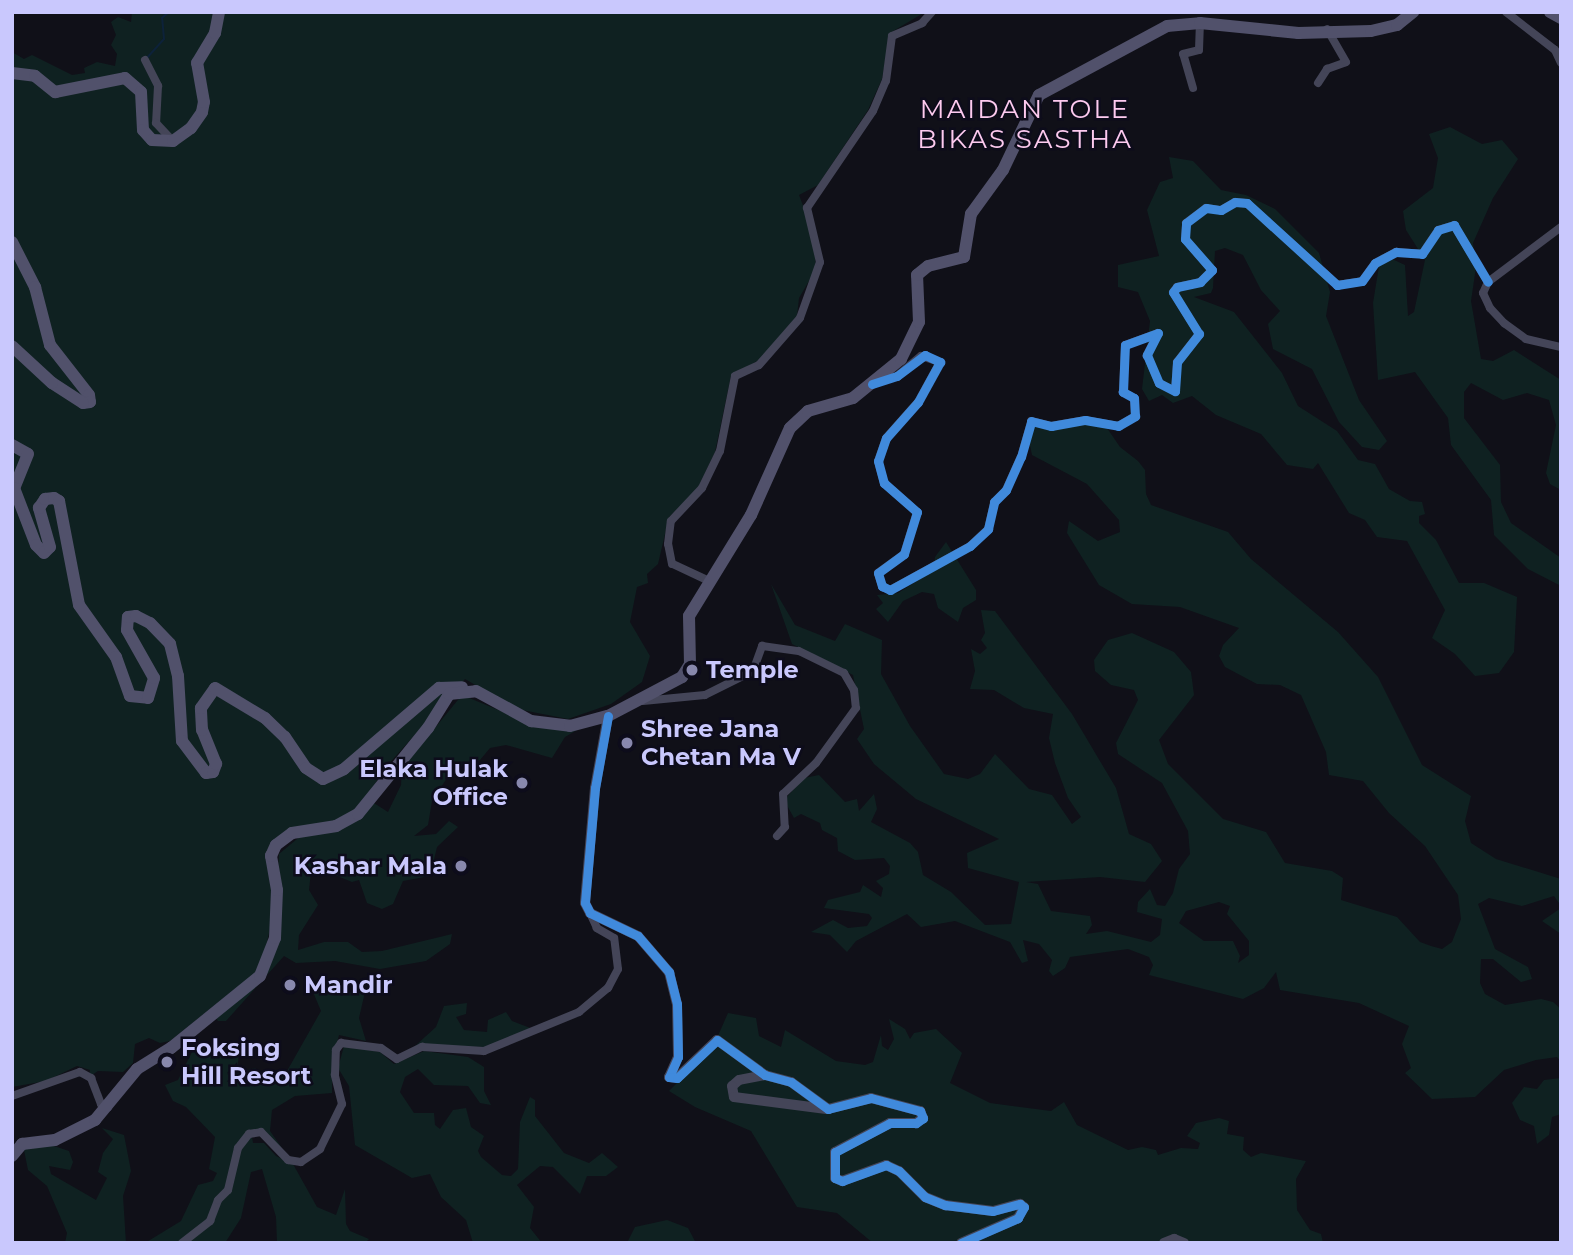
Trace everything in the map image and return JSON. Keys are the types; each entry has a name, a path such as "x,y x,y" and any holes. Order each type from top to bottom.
{"main road":[{"path":"12,73 35,76 55,92 118,78 130,80 141,92 141,124 152,140 173,141 191,128 202,112 205,102 197,63 215,33 219,12"},
{"path":"12,445 28,454 14,488 36,545 44,553 49,550 39,508 45,499 54,498 59,501 79,605 116,657 130,696 148,698 154,678 127,630 128,617 136,616 150,623 170,644 178,676 182,741 206,773 214,772 216,764 202,730 201,709 215,688 265,718 306,768 323,779 344,769 439,688 457,685 544,725 570,726 608,716 671,685 687,670 687,624 707,580 746,525 780,446 798,418 853,398 901,359 915,335 920,312 917,275 928,266 964,257 971,214 1003,170 1039,95 1155,29 1200,23 1298,33 1327,29 1387,28 1413,12"},
{"path":"1550,12 1561,18"},
{"path":"12,242 34,287 50,345 89,395 90,402 83,404 52,383 12,346"},
{"path":"12,1156 22,1144 55,1140 95,1120 138,1069 244,990 267,965 277,917 271,856 276,845 292,833 337,826 358,814 428,728 450,694 468,690"}],"street":[{"path":"707,580 672,564 668,544 671,521 702,488 720,451 735,376 759,365 800,318 820,262 807,208 873,111 886,81 892,36 922,23 932,12"},
{"path":"1506,12 1555,50 1561,63"},
{"path":"1193,88 1183,54 1199,50 1200,23"},
{"path":"1318,83 1326,69 1346,62 1327,29"},
{"path":"145,60 160,99 156,123 173,141"},
{"path":"872,384 897,376 925,355 940,362 918,402 886,438 878,464 884,483 917,512 904,554 878,573 882,586 890,590 970,546 988,529 995,502 1006,491 1021,457 1031,421 1051,426 1084,420 1118,426 1135,416 1134,398 1123,392 1125,345 1158,332 1147,355 1159,383 1175,391 1177,362 1199,334 1173,292 1177,287 1200,282 1212,270 1185,239 1186,223 1206,208 1221,210 1235,202 1247,203 1337,285 1362,281 1375,263 1396,252 1422,254 1438,230 1454,225 1488,282 1486,300 1504,323 1527,339 1561,347"},
{"path":"1488,282 1561,227"},
{"path":"633,702 705,695 753,671 762,646 799,651 844,673 854,690 856,708 816,763 783,794 785,827 777,836"},
{"path":"182,1243 210,1222 218,1200 228,1191 238,1148 249,1133 261,1132 288,1160 301,1162 320,1149 342,1104 335,1075 336,1050 341,1043 381,1048 397,1059 422,1046 484,1051 579,1012 608,988 618,969 614,938 597,928 585,903 595,788 608,716"},
{"path":"590,913 638,936 669,972 677,1004 678,1057 669,1077 677,1078 717,1041 765,1075 791,1082 828,1109"},
{"path":"12,1096 80,1072 91,1079 101,1104 108,1107"},
{"path":"765,1075 739,1080 732,1086 734,1097 828,1109 871,1098 913,1108 923,1118 909,1125 890,1123 835,1152 835,1178 842,1181 886,1165 899,1171 925,1197 945,1205 993,1211 1024,1207 1017,1218 961,1243"},
{"path":"1164,1243 1174,1239 1184,1243"}],"shaded area":[{"path":"132,12 925,12 890,33 882,79 868,110 818,185 799,195 814,235 816,269 799,298 797,316 759,360 731,376 715,452 697,490 669,517 658,564 647,574 648,583 637,587 630,622 650,656 642,682 611,704 568,719 517,709 465,679 385,768 366,798 388,812 401,785 402,768 462,695 508,714 584,726 565,737 552,758 506,745 490,748 480,760 459,767 447,778 432,801 428,825 414,836 436,834 449,821 458,827 437,847 430,876 403,881 393,904 382,909 367,903 359,880 352,882 315,867 311,872 309,890 318,905 299,935 298,950 324,942 348,942 362,952 382,951 452,934 450,944 426,961 380,969 335,961 296,963 284,956 226,1021 218,1021 215,1017 272,961 279,854 303,834 278,837 275,906 264,956 255,973 170,1041 160,1043 149,1038 135,1044 133,1063 123,1072 98,1071 89,1077 90,1070 77,1066 46,1081 12,1087 12,52 24,59 32,55 72,75 85,73 84,68 97,62 115,66 117,54 111,45 116,35 111,22 118,17 131,22"},
{"path":"1450,127 1482,144 1502,140 1518,159 1493,198 1473,243 1476,267 1471,301 1481,359 1493,361 1514,350 1561,380 1561,490 1550,484 1546,473 1556,425 1549,400 1527,393 1503,400 1471,383 1464,392 1464,418 1500,465 1501,502 1511,523 1561,558 1561,586 1528,569 1494,535 1491,500 1451,445 1448,418 1415,372 1378,380 1373,303 1381,254 1405,265 1408,316 1414,312 1425,260 1406,230 1403,211 1433,188 1438,158 1429,134"},
{"path":"1169,157 1193,161 1221,190 1246,195 1275,209 1319,253 1330,292 1326,316 1359,400 1387,441 1379,450 1362,447 1339,422 1312,369 1273,349 1268,324 1280,311 1261,290 1243,255 1225,248 1215,251 1211,293 1194,297 1234,312 1282,373 1298,406 1337,431 1358,460 1375,464 1389,489 1410,501 1422,502 1425,514 1419,516 1419,523 1436,540 1459,583 1484,583 1517,597 1514,652 1499,673 1475,676 1455,654 1432,638 1445,610 1407,541 1377,537 1365,520 1349,513 1318,463 1313,469 1287,465 1261,434 1216,415 1192,396 1173,403 1162,395 1149,401 1142,389 1150,321 1138,292 1118,287 1118,265 1159,256 1147,210 1160,182 1173,178"},
{"path":"1084,422 1107,428 1120,447 1145,470 1146,494 1151,505 1228,532 1251,559 1338,632 1378,677 1422,765 1471,796 1465,821 1471,843 1496,859 1561,879 1561,906 1554,896 1522,906 1489,898 1478,904 1495,949 1528,967 1532,979 1521,982 1493,959 1481,959 1480,983 1485,994 1505,1005 1541,999 1553,1002 1561,1009 1561,1062 1557,1057 1504,1070 1475,1097 1432,1099 1405,1073 1411,1068 1402,1044 1409,1026 1359,1003 1280,990 1276,972 1264,988 1243,999 1149,975 1153,965 1149,957 1128,949 1070,957 1065,968 1053,976 1049,971 1052,960 1039,944 1023,940 1028,961 1022,963 1010,942 955,921 921,927 907,914 856,941 847,952 830,935 811,932 833,920 848,928 867,926 872,918 869,914 824,908 828,900 860,892 863,885 881,897 883,888 876,881 889,874 890,866 884,858 855,860 838,851 837,838 822,830 820,823 801,814 794,818 784,800 804,778 819,775 845,802 857,799 859,811 874,794 877,809 871,822 910,843 918,852 923,875 951,892 985,925 1011,924 1019,882 968,868 967,853 999,839 916,799 874,764 857,739 864,729 853,675 792,644 771,584 795,625 835,641 845,624 882,640 881,674 910,726 944,774 968,779 980,774 995,754 1029,789 1052,795 1072,824 1081,817 1068,798 1055,763 1049,738 1053,714 1024,708 994,690 970,689 975,671 971,649 980,654 987,648 981,640 985,633 981,610 995,611 1072,714 1116,788 1129,834 1151,844 1162,861 1145,882 1100,877 1026,882 1038,884 1051,911 1090,916 1092,925 1086,934 1107,931 1151,942 1160,935 1162,919 1137,912 1138,902 1150,889 1157,905 1165,906 1173,893 1179,869 1190,854 1188,831 1162,783 1118,754 1116,743 1138,700 1134,690 1111,685 1095,671 1094,660 1108,640 1132,633 1174,652 1191,672 1194,695 1159,740 1168,764 1223,819 1266,832 1285,863 1332,871 1343,878 1341,900 1397,917 1420,942 1442,949 1452,942 1461,919 1458,895 1425,846 1389,813 1363,781 1329,775 1326,752 1301,695 1280,685 1257,684 1225,667 1219,656 1223,645 1239,628 1180,607 1132,604 1099,585 1067,533 1069,521 1098,541 1120,532 1119,520 1087,484 1032,455 1029,441 1035,424","holes":["1219,902 1230,906 1227,914 1249,941 1249,955 1238,963 1240,956 1233,941 1204,941 1179,923 1186,911"]},
{"path":"946,542 976,590 976,600 963,608 958,622 938,608 934,594 922,592 903,601 888,622 876,609 883,603 877,595 898,593 933,571 935,557"},
{"path":"1561,908 1561,934 1542,921"},
{"path":"313,992 365,992 359,1018 366,1041 339,1035 332,1062 332,1093 295,1096 272,1110 270,1131 282,1148 251,1131 253,1143 264,1143 276,1156 293,1164 317,1207 336,1215 345,1189 346,1224 350,1231 369,1239 365,1243 277,1243 276,1217 262,1169 251,1172 241,1218 225,1243 145,1243 181,1221 198,1185 213,1181 217,1173 209,1169 215,1137 186,1107 173,1101 165,1085 178,1080 196,1044 240,1043 237,1073 255,1068 270,1080 287,1071 321,1011"},
{"path":"467,1003 466,1014 456,1017 464,1030 487,1032 488,1020 506,1012 512,1021 533,1029 489,1047 415,1046 436,1027 444,1006"},
{"path":"728,1013 756,1018 759,1036 781,1047 785,1030 836,1061 865,1065 873,1062 881,1035 882,1046 888,1050 894,1039 889,1019 905,1029 910,1039 914,1033 936,1029 962,1053 950,1083 990,1103 1051,1111 1064,1102 1077,1125 1128,1150 1142,1147 1156,1150 1158,1155 1181,1148 1198,1149 1200,1143 1187,1136 1196,1123 1219,1118 1229,1121 1227,1134 1244,1137 1243,1150 1251,1157 1261,1153 1306,1161 1296,1179 1297,1210 1310,1230 1321,1234 1323,1243 873,1243 837,1213 797,1207 751,1131 695,1107 669,1091 713,1047"},
{"path":"344,1046 380,1052 394,1064 424,1051 468,1057 484,1067 484,1091 491,1105 480,1103 468,1086 434,1085 418,1069 405,1077 400,1092 414,1113 434,1113 435,1125 440,1129 453,1110 466,1108 471,1127 484,1136 478,1151 481,1157 502,1175 511,1176 518,1169 520,1122 530,1097 535,1100 535,1116 564,1153 589,1163 602,1153 618,1167 606,1176 587,1176 580,1194 553,1167 540,1166 517,1185 534,1207 530,1228 542,1243 473,1243 466,1220 441,1197 430,1174 412,1178 355,1145 349,1086 338,1068"},
{"path":"1561,1078 1561,1114 1552,1117 1549,1135 1537,1144 1534,1126 1520,1120 1512,1103 1524,1087 1537,1089 1544,1080"},
{"path":"102,1128 124,1135 131,1171 123,1196 126,1243 65,1243 67,1233 47,1186 28,1170 23,1145 48,1144 69,1151 73,1162 70,1170 49,1166 51,1174 96,1200 107,1178 98,1172 103,1153 113,1139"},
{"path":"667,1220 688,1228 696,1243 627,1243 635,1227"}],"waterway":[{"path":"146,59 164,39 162,18 169,12"}],"cycle path":[{"path":"872,384 897,376 925,355 940,362 918,402 886,438 878,461 884,483 917,512 904,554 878,573 882,586 890,590 970,546 988,529 994,502 1006,490 1021,457 1031,421 1051,426 1085,420 1118,426 1135,416 1134,398 1123,392 1125,345 1158,333 1147,355 1159,383 1175,391 1177,362 1199,334 1173,292 1177,287 1200,282 1212,270 1185,239 1186,223 1206,208 1221,210 1235,202 1247,203 1337,285 1362,281 1375,263 1396,252 1422,254 1438,230 1454,225 1488,282"},
{"path":"608,716 595,788 585,903 590,913 638,936 669,972 677,1004 678,1057 669,1077 677,1078 717,1040 765,1075 791,1082 828,1109 871,1098 920,1111 923,1118 916,1123 890,1123 835,1152 835,1178 842,1181 886,1165 899,1171 925,1197 945,1205 993,1211 1020,1204 1024,1207 1018,1218 961,1243"}],"place":[{"name":"Temple","path":"692,670"},
{"name":"Shree Jana Chetan Ma V","path":"627,743"},
{"name":"Elaka Hulak Office","path":"522,783"},
{"name":"Kashar Mala","path":"461,866"},
{"name":"Mandir","path":"290,985"},
{"name":"Foksing Hill Resort","path":"167,1062"}],"district":[{"name":"MAIDAN TOLE BIKAS SASTHA","path":"1025,125"}]}
